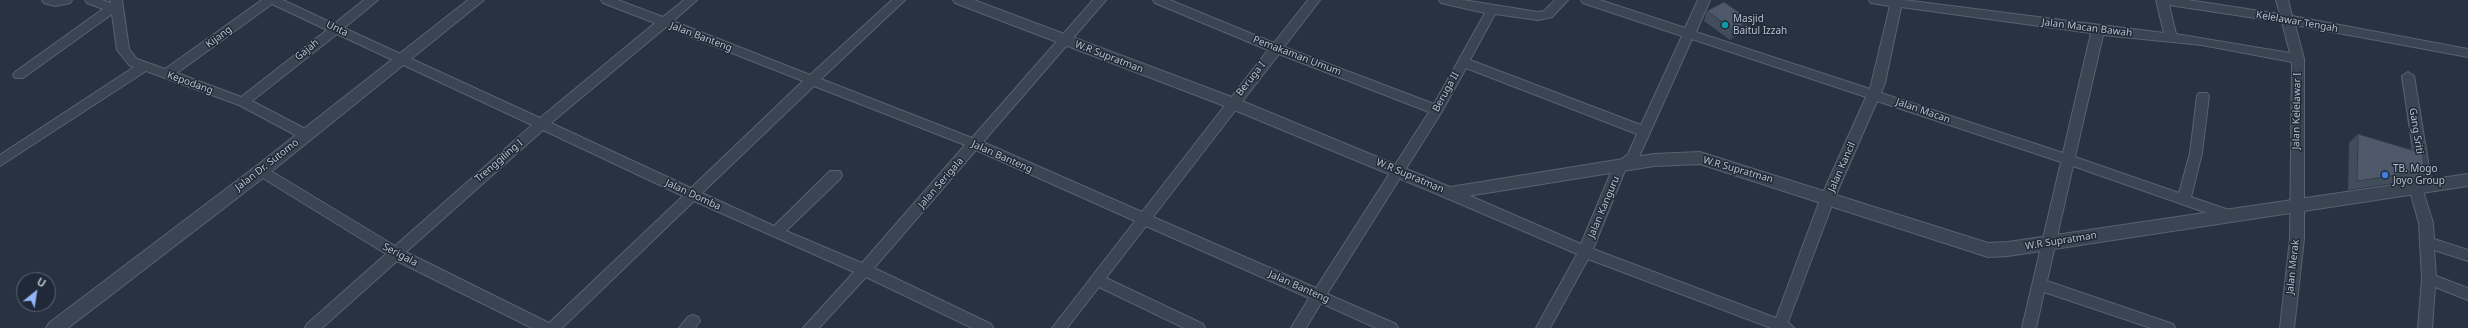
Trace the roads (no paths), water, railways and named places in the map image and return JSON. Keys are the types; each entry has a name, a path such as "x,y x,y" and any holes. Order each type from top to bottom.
{"street":[{"path":"48,0 55,2 66,0"},
{"path":"91,0 116,6"},
{"name":"Kijang","path":"167,74 270,0"},
{"name":"Unta","path":"274,0 401,60"},
{"name":"Gajah","path":"243,102 334,28 372,0"},
{"name":"Jalan Dr. Sutomo","path":"55,328 261,171 477,0"},
{"name":"Jalan Banteng","path":"608,0 663,23 975,144 1391,328"},
{"name":"Trenggiling I","path":"312,328 541,125 691,0"},
{"path":"553,328 694,195 812,80 899,0"},
{"name":"W.R Supratman","path":"960,0 1232,103 1398,170 1449,193 1669,158 1700,158 1828,197 1988,250 2230,216 2468,180"},
{"name":"Jalan Serigala","path":"810,328 864,270 1066,41 1100,0"},
{"name":"Pemakaman Umum","path":"1159,0 1275,48 1437,110"},
{"name":"Beruga I","path":"1059,328 1098,280 1232,103 1314,0"},
{"path":"1445,0 1492,10 1538,16 1548,14 1562,0"},
{"name":"Jalan Macan","path":"1587,0 2067,159 2230,216"},
{"name":"Jalan Kanguru","path":"1543,328 1585,252 1621,165 1633,157 1643,131 1704,0"},
{"name":"Jalan Macan Bawah","path":"1875,0 1896,4 2171,37 2298,59"},
{"name":"Kelelawar Tengah","path":"2171,37 2162,0 2286,19 2468,53"},
{"name":"Jalan Kelelawar I","path":"2282,0 2298,59 2296,205"},
{"name":"Jalan Kancil","path":"1782,327 1828,197 1879,84 1896,4"},
{"path":"19,75 116,6"},
{"name":"Kepodang","path":"116,6 123,50 133,62 143,67 167,74 243,102 306,135"},
{"name":"Beruga II","path":"1298,328 1437,110 1492,10"},
{"path":"2030,328 2048,242 2098,29"},
{"name":"Jalan Domba","path":"401,60 776,233 864,270 986,328"},
{"path":"1463,62 1643,131"},
{"path":"0,161 143,67"},
{"name":"Gang Sriti","path":"2408,76 2420,187 2426,223 2429,279 2425,328"},
{"path":"2184,200 2196,153 2203,96"},
{"name":"Serigala","path":"261,171 395,253 545,328"},
{"path":"776,233 834,175"},
{"path":"1449,193 1585,252 1782,327"},
{"name":"Jalan Merak","path":"2287,328 2297,239 2296,205"},
{"path":"2427,242 2468,256"},
{"path":"2429,279 2468,294"},
{"path":"1098,280 1198,328"},
{"path":"2039,284 2168,328"}],"place":[{"name":"Masjid Baitul Izzah","path":"1725,25"},
{"name":"TB. Mogo Joyo Group","path":"2385,175"}]}
